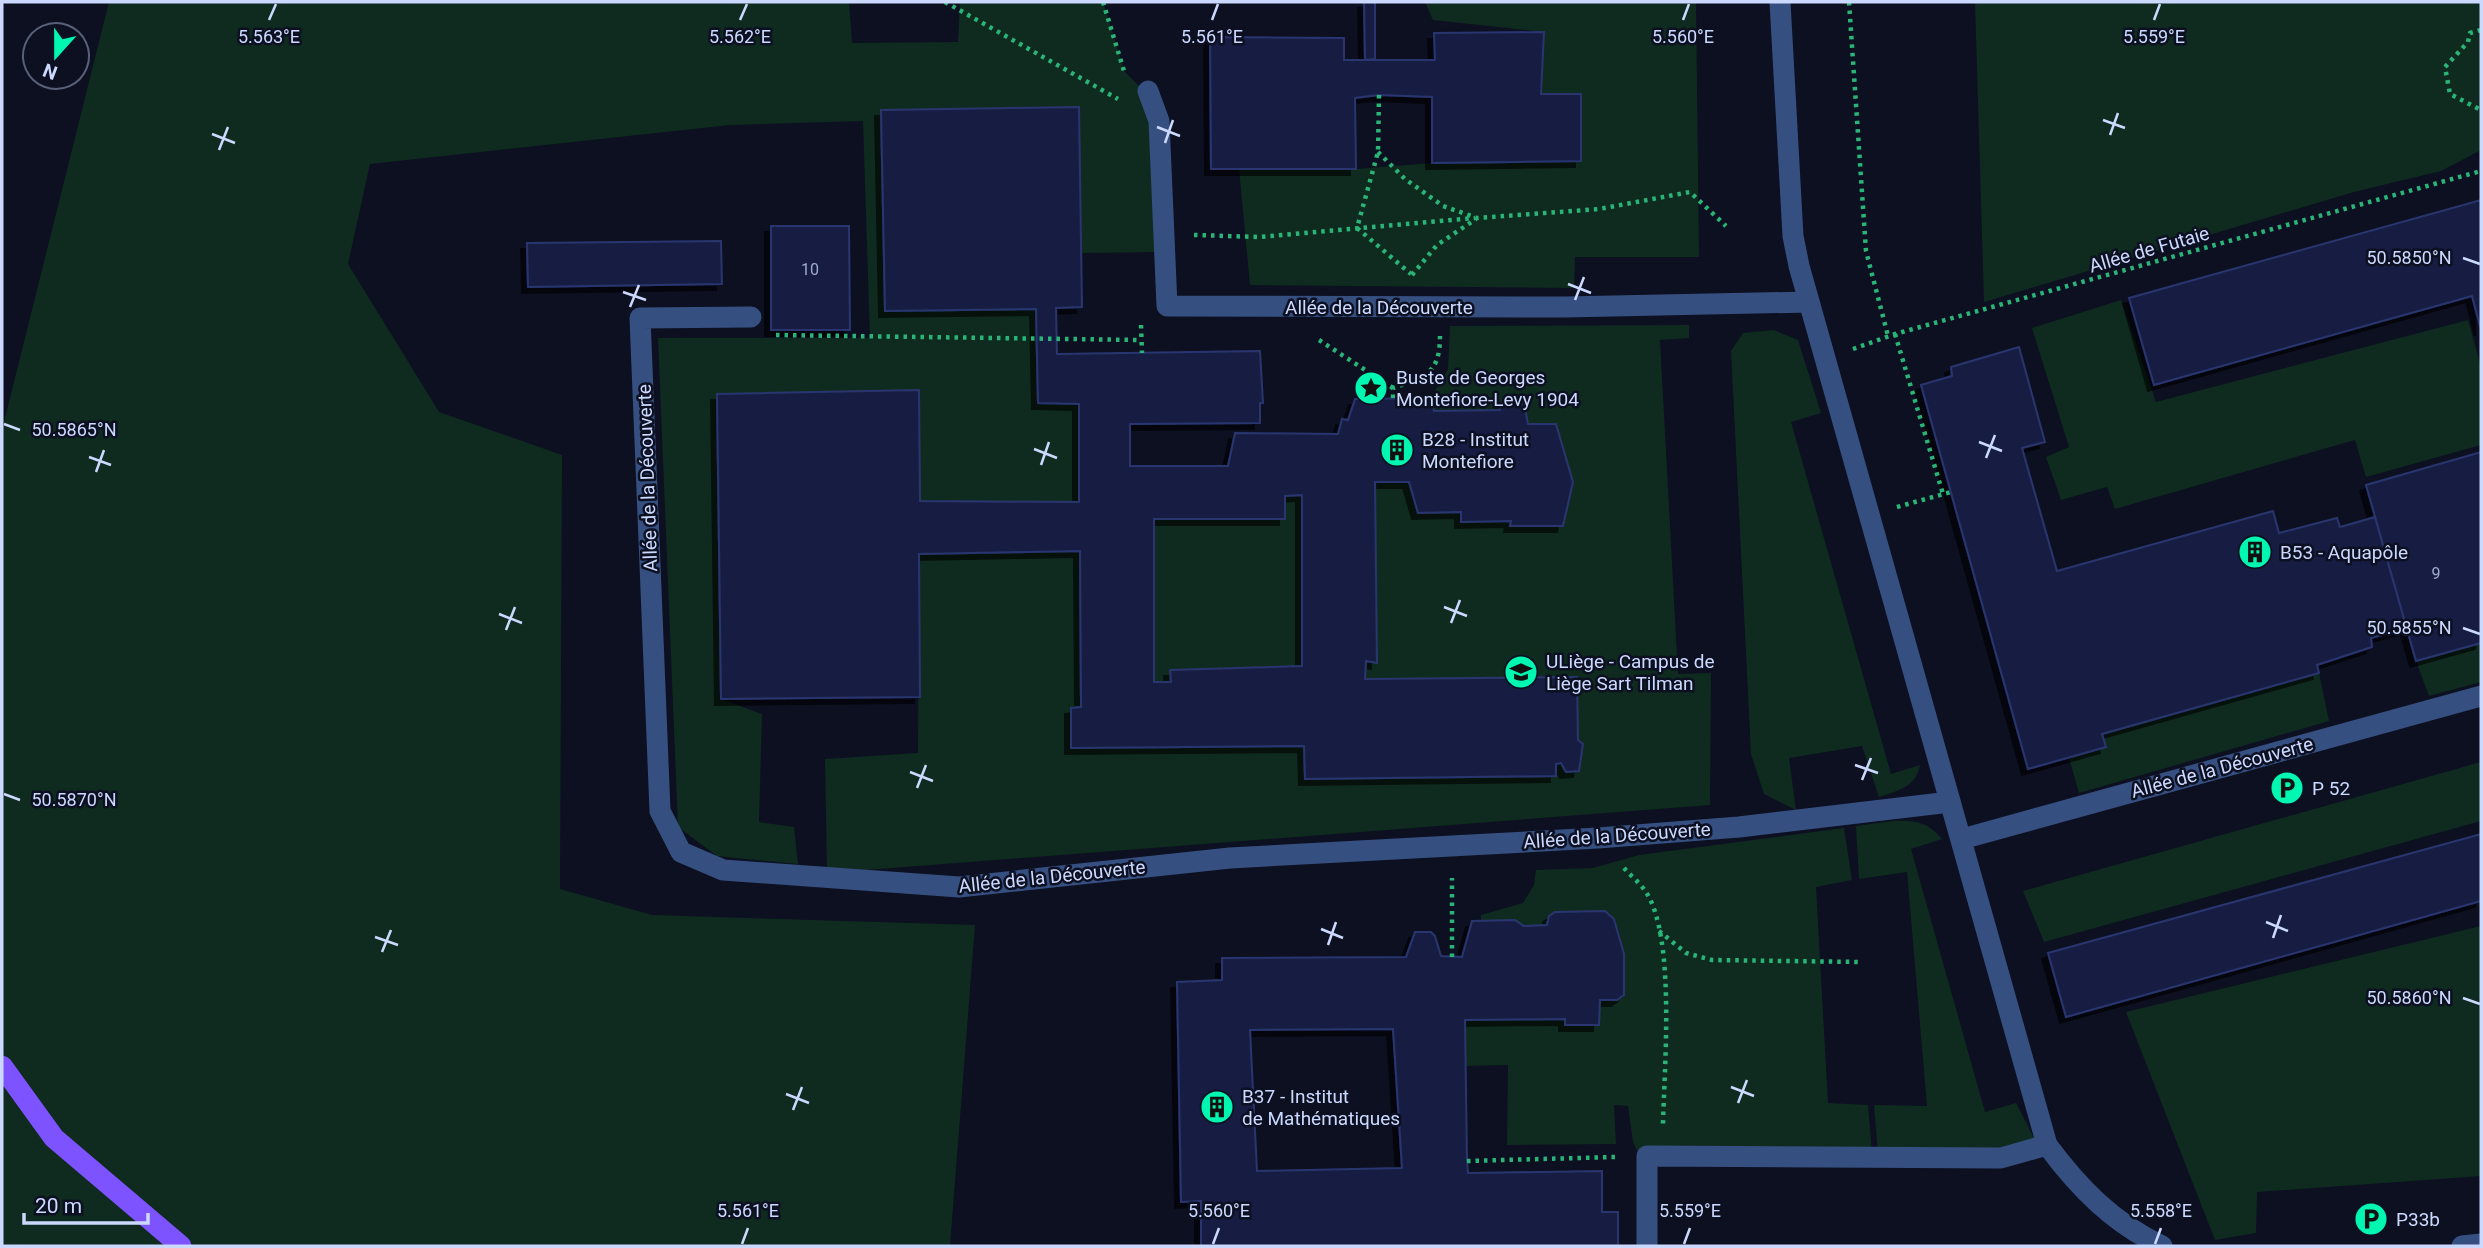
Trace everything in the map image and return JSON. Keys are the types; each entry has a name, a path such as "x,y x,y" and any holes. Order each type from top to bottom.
{"main road":[{"path":"2,1066 54,1138 181,1246"}],"street":[{"path":"1780,2 1793,236 1809,302 2047,1145 2077,1185 2105,1212 2162,1246"},
{"name":"Allée de la Découverte","path":"1148,90 1158,121 1167,306 1441,307 1809,302"},
{"name":"Allée de la Découverte","path":"751,317 640,318 660,811 681,852 723,870 959,887 1230,858 1598,838 1739,827 1950,802"},
{"name":"Allée de la Découverte","path":"1962,839 2481,696"},
{"path":"1647,1246 1655,1156 2001,1158 2047,1145"},
{"path":"2462,1246 2481,1244"}],"path":[{"path":"946,2 1158,121"},
{"path":"1103,2 1125,72 1148,90"},
{"path":"1849,2 1866,251 1888,336"},
{"path":"2481,30 2470,33 2469,42 2445,66 2450,94 2481,110"},
{"path":"1357,228 1378,152 1379,96"},
{"path":"1378,152 1405,179 1443,206 1477,218"},
{"name":"Allée de Futaie","path":"1826,358 1895,334 2481,171"},
{"path":"1162,234 1260,237 1599,209 1690,192 1726,226"},
{"path":"1412,306 1412,275 1437,245 1477,218"},
{"path":"1357,228 1412,275"},
{"path":"1292,306 1296,324 1393,388"},
{"path":"1393,388 1427,376 1440,355 1441,307"},
{"path":"751,317 768,335 1141,340"},
{"path":"1895,334 1943,494"},
{"path":"1393,388 1393,398"},
{"path":"1908,504 1951,492"},
{"path":"1467,1161 1655,1156 1664,977 1659,930 1647,894 1598,838"},
{"path":"1452,846 1452,957"},
{"path":"1659,930 1686,953 1713,960 1861,962"}],"green space":[{"path":"109,2 849,2 852,43 958,42 960,2 1103,2 1125,72 1143,90 1154,130 1156,252 1082,253 1079,107 881,110 885,310 1036,309 1038,402 1079,404 1079,502 920,501 918,390 717,394 721,699 762,714 759,822 794,827 798,864 717,856 678,827 658,338 870,338 863,121 730,125 370,164 348,264 439,412 562,455 560,889 652,915 975,925 950,1246 2,1246 2,430 87,91 91,91 91,74"},
{"path":"1425,2 1696,2 1699,257 1575,257 1574,288 1250,285 1239,169 1356,169 1432,163 1581,161 1581,94 1541,94 1544,32 1433,20"},
{"path":"1975,2 2481,2 2481,150 2441,171 2354,192 1984,302"},
{"path":"2121,300 2156,402 2468,320 2481,367 2481,445 2366,477 2355,440 2115,509 2107,487 2061,500 2046,457 2069,447 2032,328"},
{"path":"1689,325 1689,338 1660,340 1678,674 1711,673 1710,805 827,873 825,759 918,753 919,554 1080,551 1081,707 1071,708 1071,748 1304,746 1306,779 1556,776 1556,764 1561,763 1566,772 1579,771 1583,745 1578,740 1577,677 1365,679 1366,661 1377,662 1375,482 1409,482 1418,513 1461,512 1461,522 1511,521 1510,525 1563,526 1573,482 1556,424 1528,424 1523,403 1500,404 1500,410 1434,411 1431,398 1448,369 1450,326"},
{"path":"1774,330 1798,340 1821,413 1791,422 1891,774 1920,765 1910,783 1879,797 1862,746 1789,758 1796,810 1764,794 1751,754 1731,351 1743,333"},
{"path":"1302,495 1302,666 1171,670 1171,682 1154,682 1154,519 1284,519 1285,496"},
{"path":"2481,643 2481,682 2429,696 2416,661"},
{"path":"2319,673 2329,721 2079,793 2069,758 2106,747 2102,734"},
{"path":"2481,762 2481,821 2044,942 2023,891"},
{"path":"1893,821 1921,823 1942,839 1911,849 1985,1112 2016,1103 2036,1142 2001,1153 1878,1154 1874,1105 1927,1106 1907,872 1859,879 1856,826"},
{"path":"1844,828 1852,880 1816,887 1828,1103 1868,1105 1872,1153 1638,1152 1633,1142 1628,1106 1614,1105 1616,1144 1507,1145 1508,1065 1466,1066 1465,1020 1565,1019 1565,1025 1599,1025 1600,1000 1623,998 1623,950 1617,925 1605,911 1555,912 1549,916 1547,925 1524,926 1515,920 1481,920 1481,915 1523,903 1534,885 1536,870 1593,868 1639,855"},
{"path":"2481,926 2481,1176 2257,1192 2256,1233 2215,1240 2126,1012"}],"building":[{"path":"1364,2 1375,2 1375,59 1365,60"},
{"path":"1544,32 1541,94 1581,94 1581,161 1432,163 1432,97 1379,95 1355,98 1356,169 1211,169 1210,37 1344,38 1344,60 1435,60 1434,33"},
{"name":"B28 - Institut Montefiore","path":"1079,107 1082,307 1056,308 1057,354 1260,351 1263,403 1260,403 1260,423 1130,424 1130,466 1228,466 1235,433 1338,434 1342,419 1348,420 1355,399 1431,398 1434,411 1500,410 1499,404 1524,403 1528,424 1556,424 1573,482 1563,526 1510,526 1511,521 1461,522 1461,512 1418,513 1409,482 1375,482 1377,663 1366,661 1365,679 1577,677 1578,740 1583,744 1579,771 1566,772 1561,763 1556,764 1556,776 1305,779 1304,746 1071,748 1071,708 1081,707 1080,551 919,554 920,697 721,699 717,394 919,390 920,501 1079,502 1079,404 1038,403 1036,309 885,311 881,110","holes":["1302,495 1302,666 1170,670 1171,682 1154,682 1154,519 1285,519 1285,496"]},
{"path":"2481,200 2481,330 2472,296 2154,385 2129,298"},
{"path":"771,226 849,226 850,330 771,330"},
{"path":"721,241 722,284 528,287 527,243"},
{"name":"B53 - Aquapôle","path":"2019,347 2045,442 2022,448 2057,571 2273,511 2279,533 2337,518 2340,527 2375,517 2407,628 2371,638 2372,647 2317,665 2319,673 2102,734 2106,747 2028,769 1921,385 1952,376 1951,367"},
{"path":"2481,452 2481,643 2416,661 2366,485"},
{"path":"2481,834 2481,901 2066,1017 2048,953"},
{"name":"B37 - Institut de Mathématiques","path":"1605,911 1614,919 1624,954 1624,995 1617,1000 1600,1000 1599,1025 1565,1025 1565,1019 1465,1020 1468,1173 1602,1171 1602,1212 1618,1212 1618,1246 1201,1246 1201,1201 1181,1202 1177,982 1222,980 1222,958 1406,957 1415,932 1431,932 1435,936 1441,956 1462,957 1472,921 1515,920 1524,926 1547,925 1549,916 1555,912","holes":["1393,1029 1402,1168 1257,1171 1250,1030"]}],"place":[{"name":"Buste de Georges Montefiore-Levy 1904","path":"1371,388"},
{"name":"B28 - Institut Montefiore","path":"1397,450"},
{"name":"B53 - Aquapôle","path":"2255,552"},
{"name":"ULiège - Campus de Liège Sart Tilman","path":"1521,672"},
{"name":"P 52","path":"2287,788"},
{"name":"B37 - Institut de Mathématiques","path":"1217,1107"},
{"name":"P33b","path":"2371,1219"}]}
